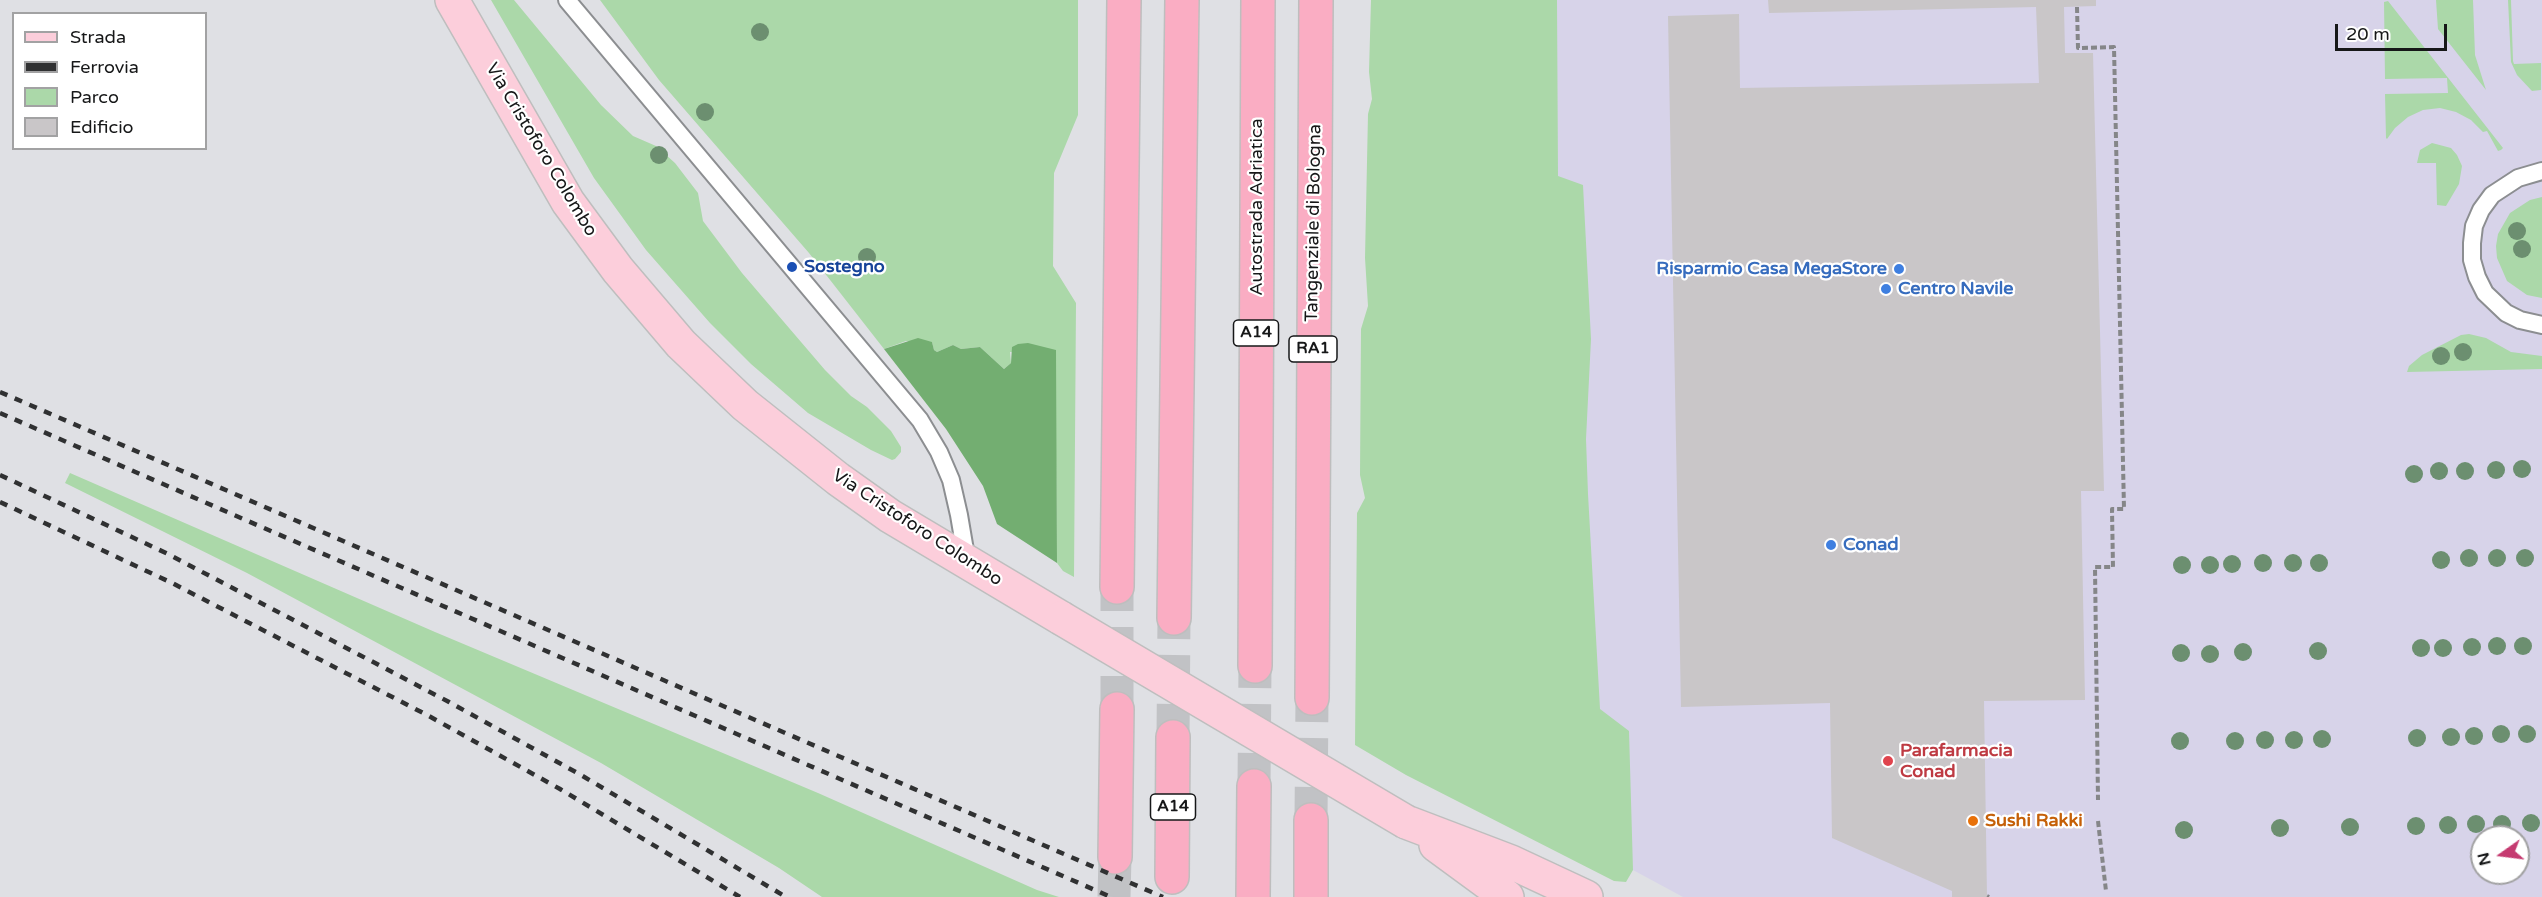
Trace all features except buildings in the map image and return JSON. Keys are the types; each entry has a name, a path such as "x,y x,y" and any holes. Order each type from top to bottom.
{"highway":[{"path":"1117,587 1122,142 1121,0"},
{"path":"1174,618 1182,0"},
{"name":"Autostrada Adriatica","path":"1255,666 1258,0"},
{"name":"Tangenziale di Bologna","path":"1312,698 1316,0"},
{"path":"1315,184 1330,0"},
{"path":"1114,857 1117,709"},
{"name":"A14","path":"1172,877 1173,737"},
{"path":"1253,897 1254,786"},
{"path":"1311,820 1311,897"}],"main road":[{"name":"Via Cristoforo Colombo","path":"452,0 568,202 618,270 681,344 745,405 828,472 890,516 1406,822 1507,897"},
{"name":"Via Cristoforo Colombo","path":"1406,822 1511,861 1586,897"}],"lane":[{"path":"567,0 920,420 939,452 951,480 967,562"},
{"path":"2542,171 2518,178 2492,195 2481,210 2472,243 2472,260 2485,292 2506,313 2520,320 2542,325"}],"path":[{"path":"2077,7 2078,48 2114,47 2124,509 2112,509 2113,567 2095,567 2098,800"},
{"path":"2098,821 2106,891"}],"shaded area":[{"path":"1403,0 2542,0 2542,897 1683,897 1633,870"}],"green space":[{"path":"491,0 514,0 601,105 633,136 656,146 675,163 698,193 703,221 742,273 825,370 891,431 901,447 901,452 895,459 892,460 871,450 808,413 751,364 710,323 646,250 594,178"},
{"path":"600,0 1078,0 1078,115 1054,173 1053,266 1076,303 1074,577 1063,571 1057,563 1055,350 1010,352 1011,363 1004,369 980,347 961,349 953,345 937,352 932,342 906,341 884,349 809,253 659,80"},
{"path":"1371,0 1557,0 1558,176 1583,185 1591,339 1586,439 1600,709 1629,731 1633,870 1626,882 1614,881 1406,775 1355,745 1357,513 1365,498 1360,475 1361,329 1368,306 1365,258 1368,114 1372,99 1369,72"},
{"path":"2436,0 2473,0 2475,55 2486,90 2438,29"},
{"path":"2508,0 2511,0 2514,64 2541,63 2541,90 2532,91 2517,75 2511,62"},
{"path":"2388,1 2503,148 2501,150 2498,151 2487,131 2483,132 2471,120 2456,112 2440,108 2423,110 2408,117 2386,138 2385,94 2448,93 2447,78 2385,79 2384,2"},
{"path":"2432,143 2451,148 2462,166 2459,184 2446,206 2437,205 2436,163 2417,163 2420,150"},
{"path":"2542,197 2542,298 2527,295 2507,281 2497,258 2496,246 2498,234 2510,213 2530,200"},
{"path":"2469,334 2486,338 2511,352 2542,356 2542,369 2407,372 2409,366 2422,355 2461,335"},
{"path":"918,338 932,342 937,352 953,345 961,349 980,347 1004,369 1011,363 1012,347 1018,344 1028,343 1056,350 1057,563 997,524 983,486 946,429 884,349"},
{"path":"70,473 435,632 818,793 1037,890 1059,897 822,897 779,868 601,763 247,573 65,483"}],"tunnel":[{"path":"1117,587 1117,709"},
{"path":"1173,737 1174,618"},
{"path":"1254,786 1255,666"},
{"path":"1311,820 1312,698"},
{"path":"1114,897 1115,857"}],"railway":[{"path":"0,392 1163,897"},
{"path":"0,413 1111,897"},
{"path":"0,475 168,554 449,702 581,775 786,897"},
{"path":"0,502 172,583 427,715 560,789 740,897"}],"place":[{"name":"Sostegno","path":"792,267"},
{"name":"Risparmio Casa MegaStore","path":"1899,269"},
{"name":"Centro Navile","path":"1886,289"},
{"name":"Conad","path":"1831,545"},
{"name":"Parafarmacia Conad","path":"1888,761"},
{"name":"Sushi Rakki","path":"1973,821"}]}
